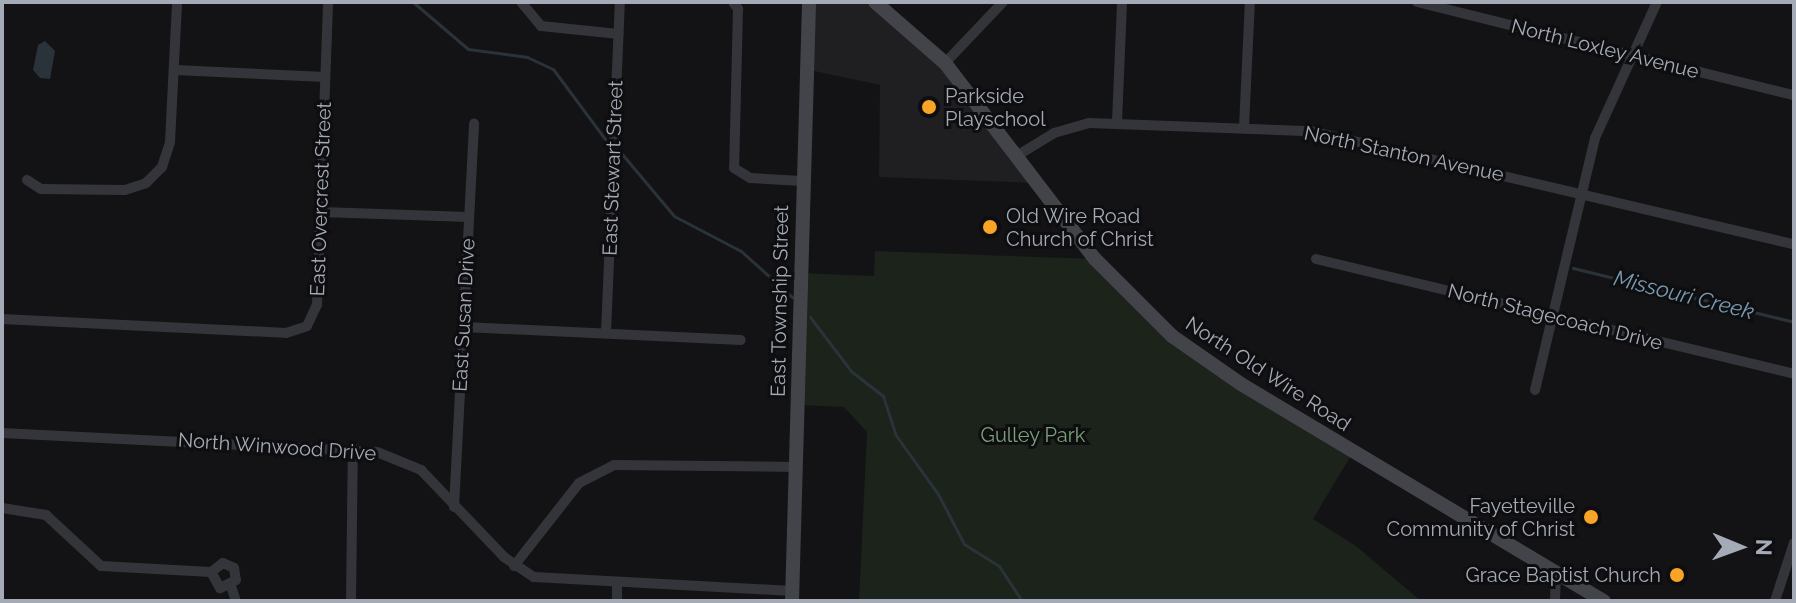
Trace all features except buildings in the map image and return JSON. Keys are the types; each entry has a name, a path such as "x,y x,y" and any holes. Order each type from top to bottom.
{"street":[{"path":"27,180 41,189 125,190 146,183 162,167 170,142 177,2"},
{"name":"East Overcrest Street","path":"2,319 297,332 307,326 317,305 328,2"},
{"path":"521,2 541,26 619,34"},
{"name":"East Stewart Street","path":"606,333 620,2"},
{"path":"733,2 738,9 734,168 750,178 802,181"},
{"name":"East Township Street","path":"792,596 809,2"},
{"name":"North Old Wire Road","path":"875,2 945,63 1105,270 1172,336 1241,384 1604,601"},
{"path":"945,63 1003,2"},
{"path":"1117,122 1122,2"},
{"path":"1244,127 1250,2"},
{"name":"North Loxley Avenue","path":"1417,2 1794,95"},
{"path":"1535,390 1599,126 1657,2"},
{"path":"175,70 325,77"},
{"name":"North Stanton Avenue","path":"1015,157 1065,128 1117,122 1244,127 1347,137 1794,244"},
{"name":"East Susan Drive","path":"454,507 474,124"},
{"path":"321,212 469,217"},
{"name":"North Stagecoach Drive","path":"1316,259 1794,374"},
{"path":"464,327 741,340"},
{"name":"North Winwood Drive","path":"2,433 353,448 389,455 421,470 514,566 546,581 792,596"},
{"path":"351,601 353,448"},
{"path":"514,566 579,483 614,465 797,467"},
{"path":"2,508 46,515 101,566 211,572 219,564 231,566 236,576 231,586 236,601"},
{"path":"1775,601 1794,543"},
{"path":"1555,601 1556,571"},
{"path":"211,572 216,587 231,586"},
{"path":"617,584 617,601"}],"shaded area":[{"name":"Parkside Playschool","path":"809,2 875,2 945,63 1036,183 879,177 880,85 805,69"},
{"path":"45,41 55,51 50,79 40,78 33,70 38,45"}],"green space":[{"name":"Gulley Park","path":"875,251 1095,259 1147,313 1353,452 1313,519 1356,546 1421,601 859,601 867,432 844,407 799,405 799,273 874,276"}],"waterway":[{"path":"413,2 468,49 527,57 553,69 608,143"},
{"path":"622,154 674,216 741,251 792,297"},
{"name":"Missouri Creek","path":"1573,268 1794,322"},
{"path":"810,317 851,371 883,396 895,434 938,494 964,544 999,566 1022,601"}],"place":[{"name":"Parkside Playschool","path":"929,107"},
{"name":"Old Wire Road Church of Christ","path":"990,227"},
{"name":"Fayetteville Community of Christ","path":"1591,517"},
{"name":"Grace Baptist Church","path":"1677,575"}]}
